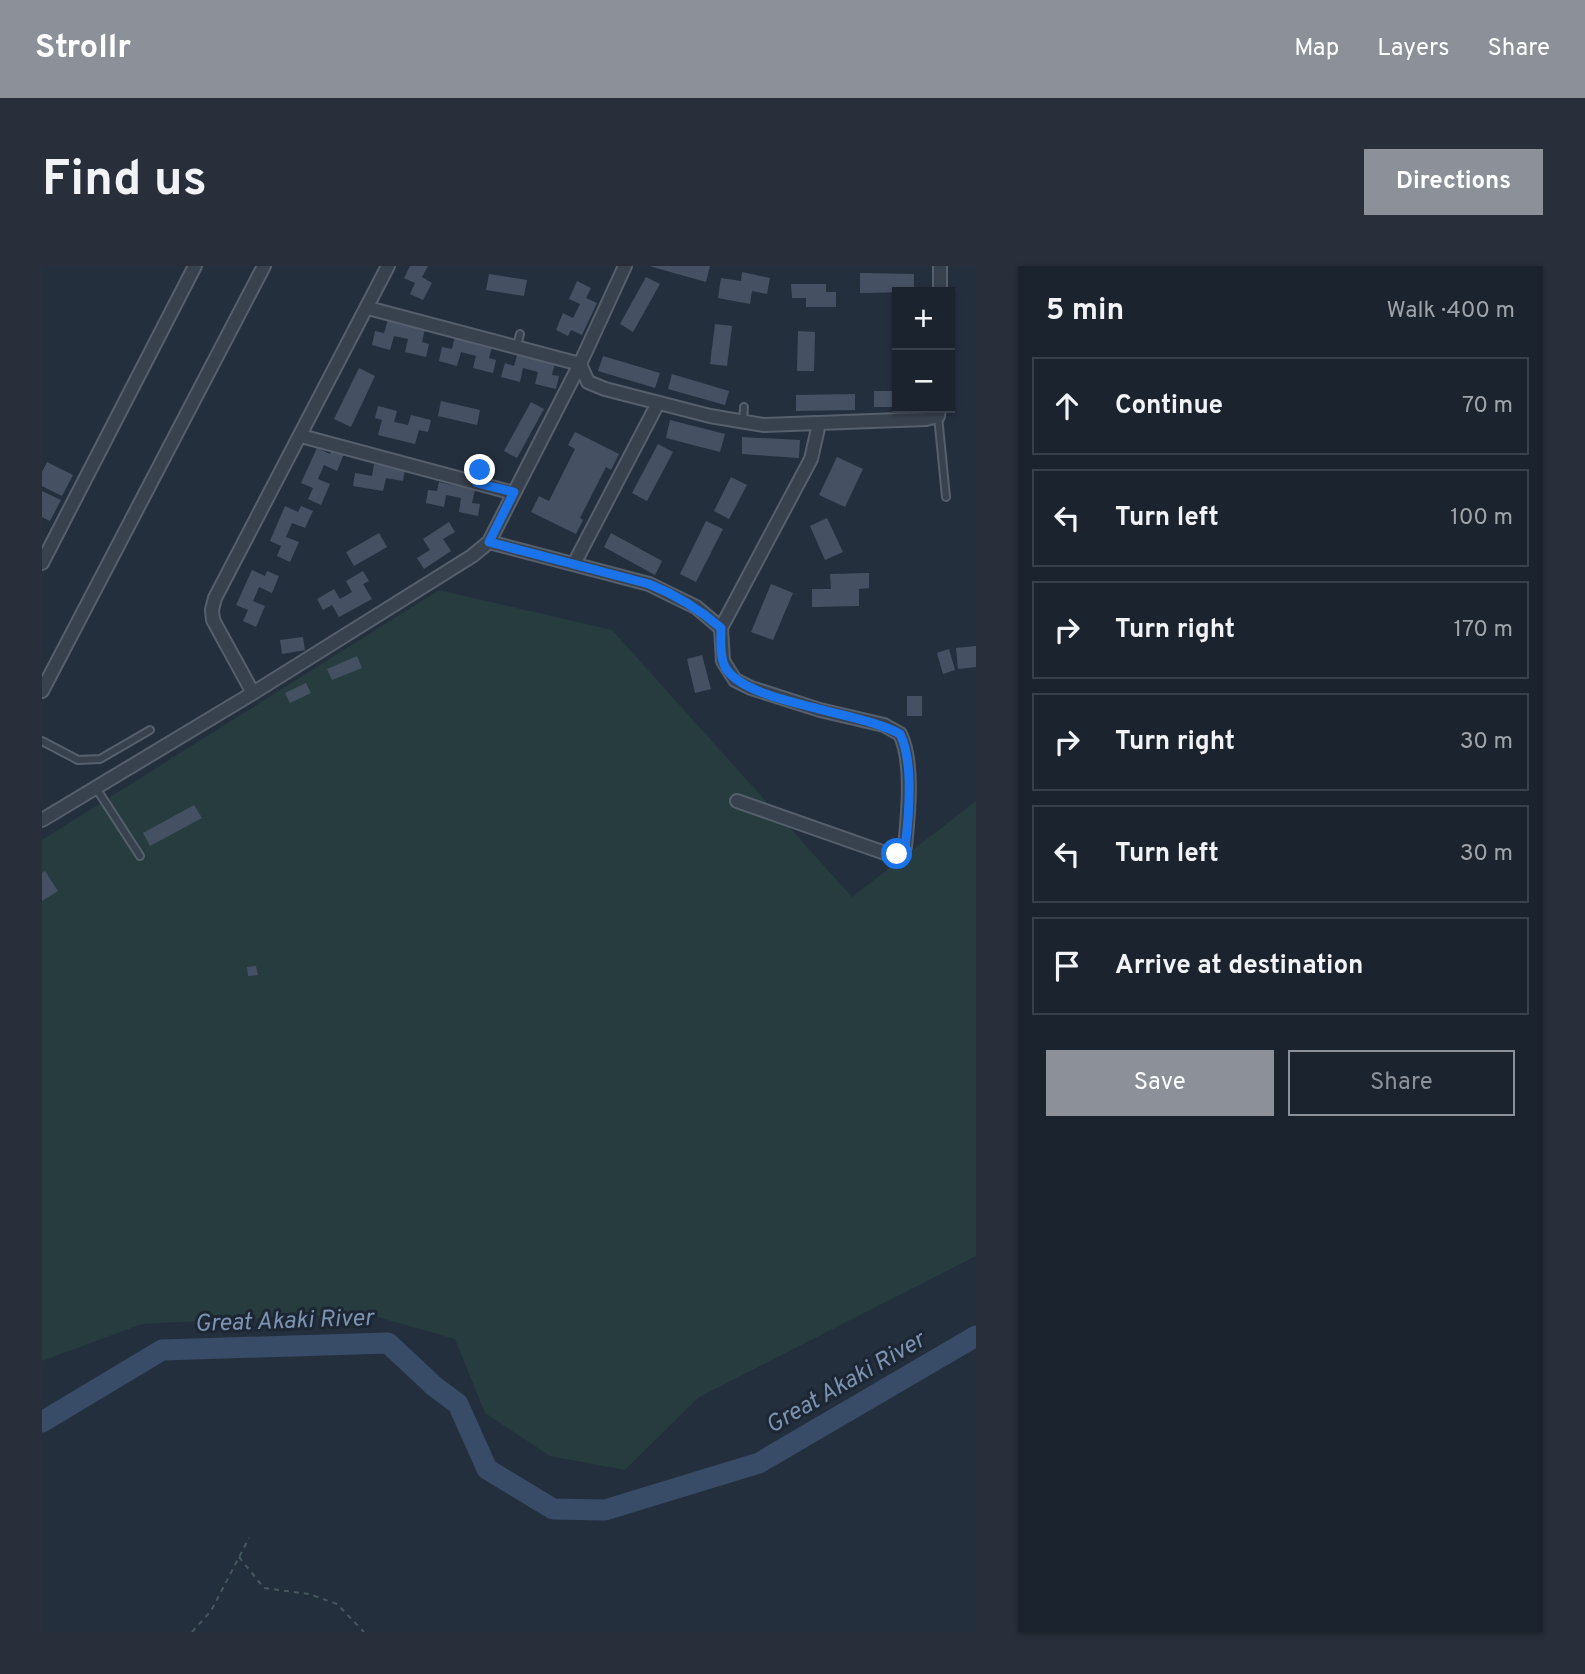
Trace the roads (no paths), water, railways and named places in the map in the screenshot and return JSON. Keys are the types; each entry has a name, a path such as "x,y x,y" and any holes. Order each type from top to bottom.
{"street":[{"path":"42,563 195,266"},
{"path":"42,691 264,266"},
{"path":"253,693 213,620 215,598 368,308 372,289 388,266"},
{"path":"42,820 253,693 472,556 489,542 580,364 625,266"},
{"path":"940,266 940,287"},
{"path":"368,308 518,340 580,364 588,382 605,389 710,416 764,425 819,425 930,413"},
{"path":"574,564 657,403"},
{"path":"737,801 875,850 897,854 905,848 908,776 906,750 900,734 884,725 820,710 751,688 736,680 723,661 721,628 760,543 810,459 819,425"},
{"path":"301,436 479,477 514,492"},
{"path":"489,542 649,584 696,607 721,628"}],"lane":[{"path":"743,422 744,407"},
{"path":"939,413 946,497"},
{"path":"42,741 78,760 100,759 150,730"},
{"path":"96,788 140,856"}],"waterway":[{"name":"Great Akaki River","path":"42,1422 162,1350 388,1343 434,1386 458,1404 487,1469 553,1509 605,1510 759,1463 976,1336"}]}
